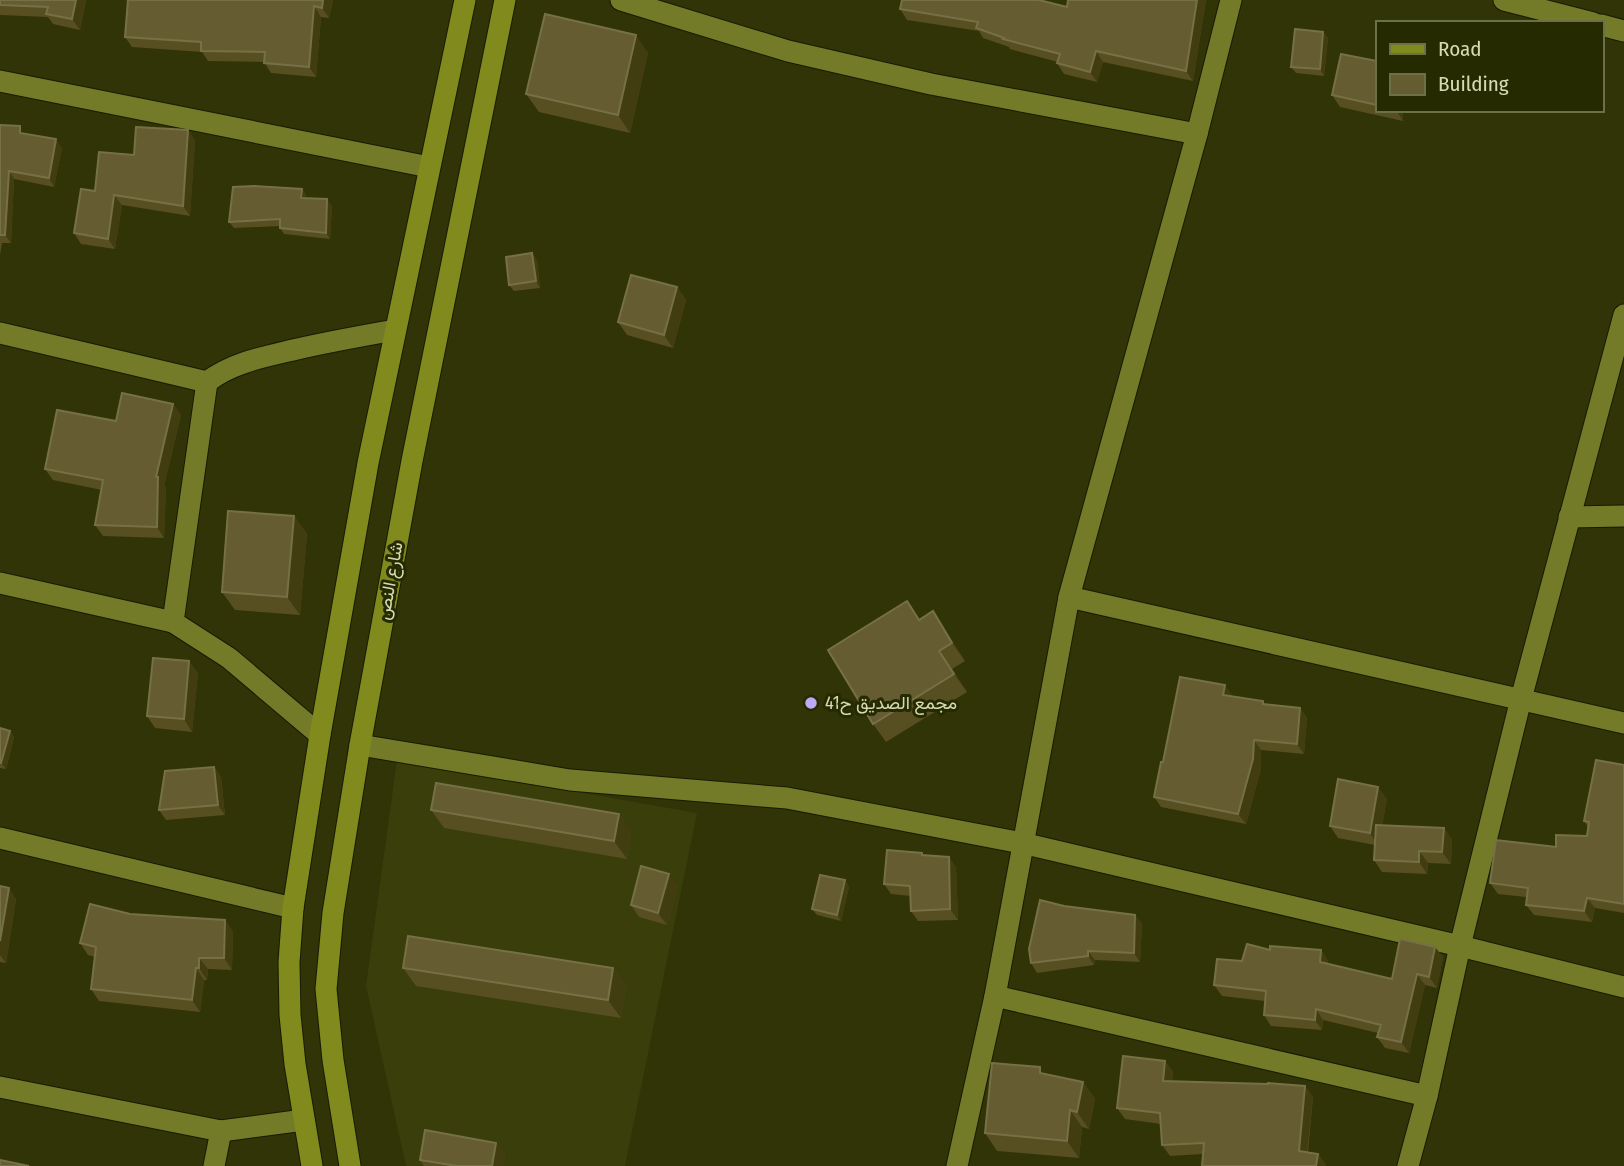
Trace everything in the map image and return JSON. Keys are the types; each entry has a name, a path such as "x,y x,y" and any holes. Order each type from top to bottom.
{"main road":[{"path":"312,1166 290,1015 289,962 293,908 320,735 368,463 465,0"},
{"name":"شارع النص","path":"350,1166 334,1072 326,989 333,913 360,744 415,447 505,0"}],"street":[{"path":"621,0 788,51 918,81 1197,134"},
{"path":"957,1166 995,996 1069,597 1197,134 1231,0"},
{"path":"1504,0 1586,21"},
{"path":"1603,25 1624,30"},
{"path":"0,81 429,167"},
{"path":"1408,1166 1521,699 1624,315"},
{"path":"173,622 207,382 218,373 256,358 395,330"},
{"path":"0,333 207,382"},
{"path":"1570,517 1624,516"},
{"path":"0,583 173,622 229,657 320,735"},
{"path":"1069,597 1624,723"},
{"path":"360,744 570,780 787,798 1023,843 1624,987"},
{"path":"0,838 293,908"},
{"path":"995,996 1427,1096"},
{"path":"0,1087 220,1131 304,1120"},
{"path":"215,1166 220,1131"}],"shaded area":[{"path":"397,760 697,813 625,1166 406,1166 366,986"}],"building":[{"path":"0,0 76,0 72,19 46,14 48,7 0,5"},
{"path":"128,0 323,0 322,8 314,6 309,67 264,63 265,52 201,51 201,42 125,37"},
{"path":"902,0 1039,0 1067,7 1068,0 1197,0 1186,71 1096,51 1090,72 1057,63 1060,54 1003,39 976,28 978,22 900,9"},
{"path":"545,14 636,35 618,115 526,94"},
{"path":"1295,29 1323,32 1320,69 1291,67"},
{"path":"1341,54 1376,61 1376,105 1332,95"},
{"path":"0,125 20,126 20,133 56,139 49,178 9,171 5,235 0,235"},
{"path":"136,127 188,130 183,206 114,195 108,239 74,233 81,189 95,191 99,152 134,155"},
{"path":"233,187 302,189 301,198 327,199 326,233 280,228 280,219 229,222"},
{"path":"532,253 536,281 509,285 506,257"},
{"path":"631,275 677,287 664,335 618,322"},
{"path":"122,393 173,404 156,477 157,527 95,525 103,480 45,469 57,410 116,421"},
{"path":"228,511 294,516 287,597 222,592"},
{"path":"907,601 919,620 933,611 952,643 939,651 954,674 873,724 828,650"},
{"path":"153,658 189,661 184,719 147,716"},
{"path":"1180,677 1225,685 1223,695 1263,701 1263,704 1300,708 1297,744 1254,740 1253,759 1238,814 1154,797"},
{"path":"0,728 10,731 1,763 0,763"},
{"path":"1596,760 1624,765 1624,904 1587,898 1584,911 1526,905 1528,888 1490,883 1496,840 1556,847 1556,835 1587,836 1589,822 1584,821"},
{"path":"214,767 218,805 159,810 165,771"},
{"path":"1338,779 1378,787 1370,833 1330,826"},
{"path":"436,783 619,814 614,841 431,810"},
{"path":"1376,825 1444,828 1442,852 1419,851 1419,862 1374,860"},
{"path":"887,850 949,857 950,909 911,911 910,886 884,884"},
{"path":"641,866 669,874 658,913 631,905"},
{"path":"820,875 845,880 837,915 812,909"},
{"path":"0,886 9,888 0,941"},
{"path":"1040,900 1064,906 1135,915 1134,953 1088,951 1088,956 1031,963 1029,949"},
{"path":"90,904 130,914 225,920 224,958 199,958 192,1000 91,989 96,947 80,943"},
{"path":"408,936 613,968 608,1000 403,968"},
{"path":"1400,939 1435,947 1429,977 1417,974 1401,1042 1377,1037 1381,1025 1316,1009 1315,1020 1264,1015 1266,991 1214,985 1217,959 1242,961 1247,944 1270,950 1270,946 1321,950 1320,962 1392,979"},
{"path":"1123,1056 1165,1061 1163,1081 1305,1086 1299,1151 1318,1154 1316,1166 1202,1166 1204,1143 1162,1145 1160,1113 1117,1108"},
{"path":"992,1063 1040,1067 1040,1073 1083,1082 1077,1112 1070,1110 1067,1141 985,1133"},
{"path":"425,1130 496,1143 492,1166 457,1166 420,1160"},
{"path":"0,1160 29,1166 0,1166"}],"place":[{"name":"مجمع الصديق ح41","path":"811,703"}]}
